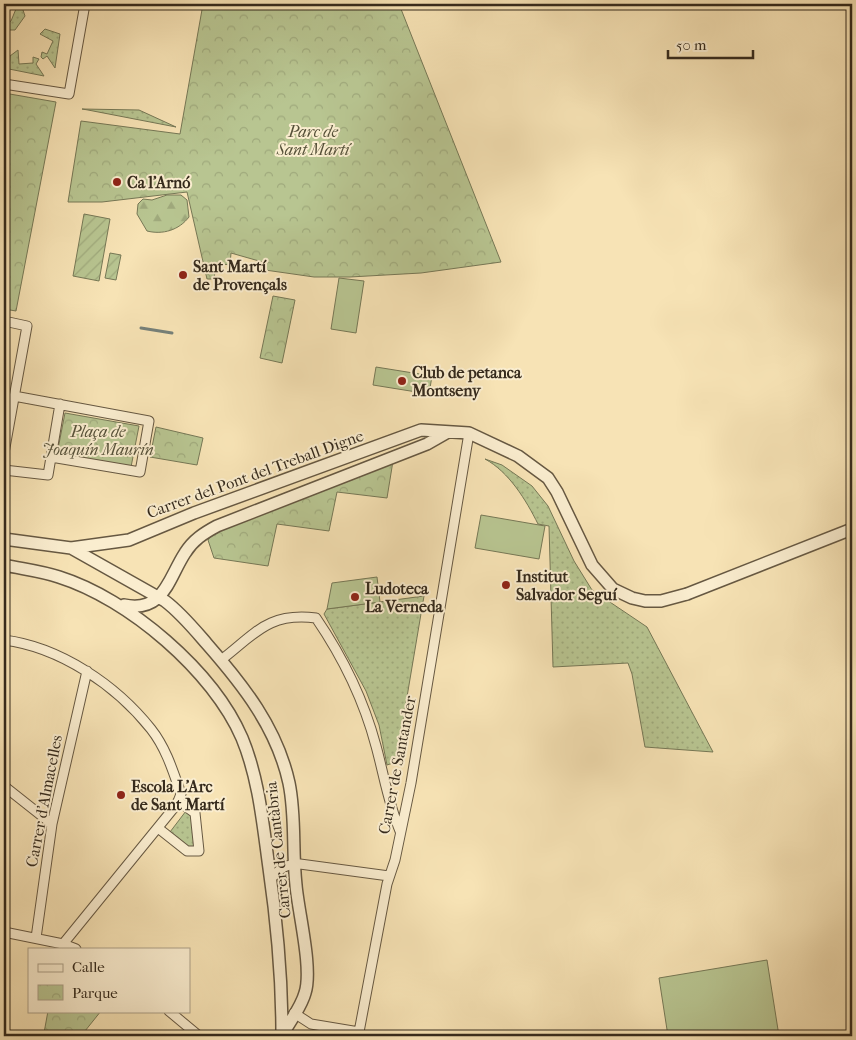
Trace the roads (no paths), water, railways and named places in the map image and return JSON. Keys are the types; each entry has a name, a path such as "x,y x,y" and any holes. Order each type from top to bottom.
{"street":[{"path":"4,84 69,94 85,4"},
{"path":"4,321 27,326 4,453"},
{"path":"14,396 149,421 140,472 51,457"},
{"path":"4,470 48,475 60,404"},
{"name":"Carrer del Pont del Treball Digne","path":"71,548 128,540 194,513 421,430 469,433 518,456 548,478 557,492 592,565 607,583 632,598 654,601 687,594 852,529"},
{"name":"Carrer del Pont del Treball Digne","path":"159,598 192,544 205,532 427,444 449,432"},
{"name":"Carrer de Santander","path":"294,1012 311,1024 359,1032 389,876 414,763 469,433"},
{"name":"Carrer de Cantàbria","path":"4,538 71,548 159,598 175,609 221,660 260,712 278,748 289,783 293,808 294,864 302,920 307,980 305,995 282,1036"},
{"name":"Carrer de Cantàbria","path":"4,565 60,577 119,604 152,628 200,676 220,700 242,738 254,780 265,834 282,990 282,1036"},
{"path":"171,581 172,601 175,609"},
{"path":"119,604 137,607 159,598"},
{"path":"221,660 267,623 302,616 316,618 332,644 364,710 376,744 389,807 400,830"},
{"path":"4,640 51,654 86,671 129,705 152,729 169,759 181,794 158,828 63,944"},
{"name":"Carrer d'Almacelles","path":"36,938 52,824 86,671"},
{"path":"4,786 52,824"},
{"path":"158,828 186,850 199,851 195,813 178,801"},
{"path":"271,879 281,868 294,864 389,876"},
{"path":"4,932 63,944 73,948"},
{"path":"170,1012 199,1036"}],"waterway":[{"path":"141,328 172,333"}],"place":[{"name":"Ca l'Arnó","path":"117,182"},
{"name":"Sant Martí de Provençals","path":"183,275"},
{"name":"Club de petanca Montseny","path":"402,381"},
{"name":"Institut Salvador Seguí","path":"506,585"},
{"name":"Ludoteca La Verneda","path":"355,597"},
{"name":"Escola L'Arc de Sant Martí","path":"121,795"}],"park label":[{"name":"Parc de Sant Martí","path":"313,140"},
{"name":"Plaça de Joaquín Maurín","path":"98,440"}]}
